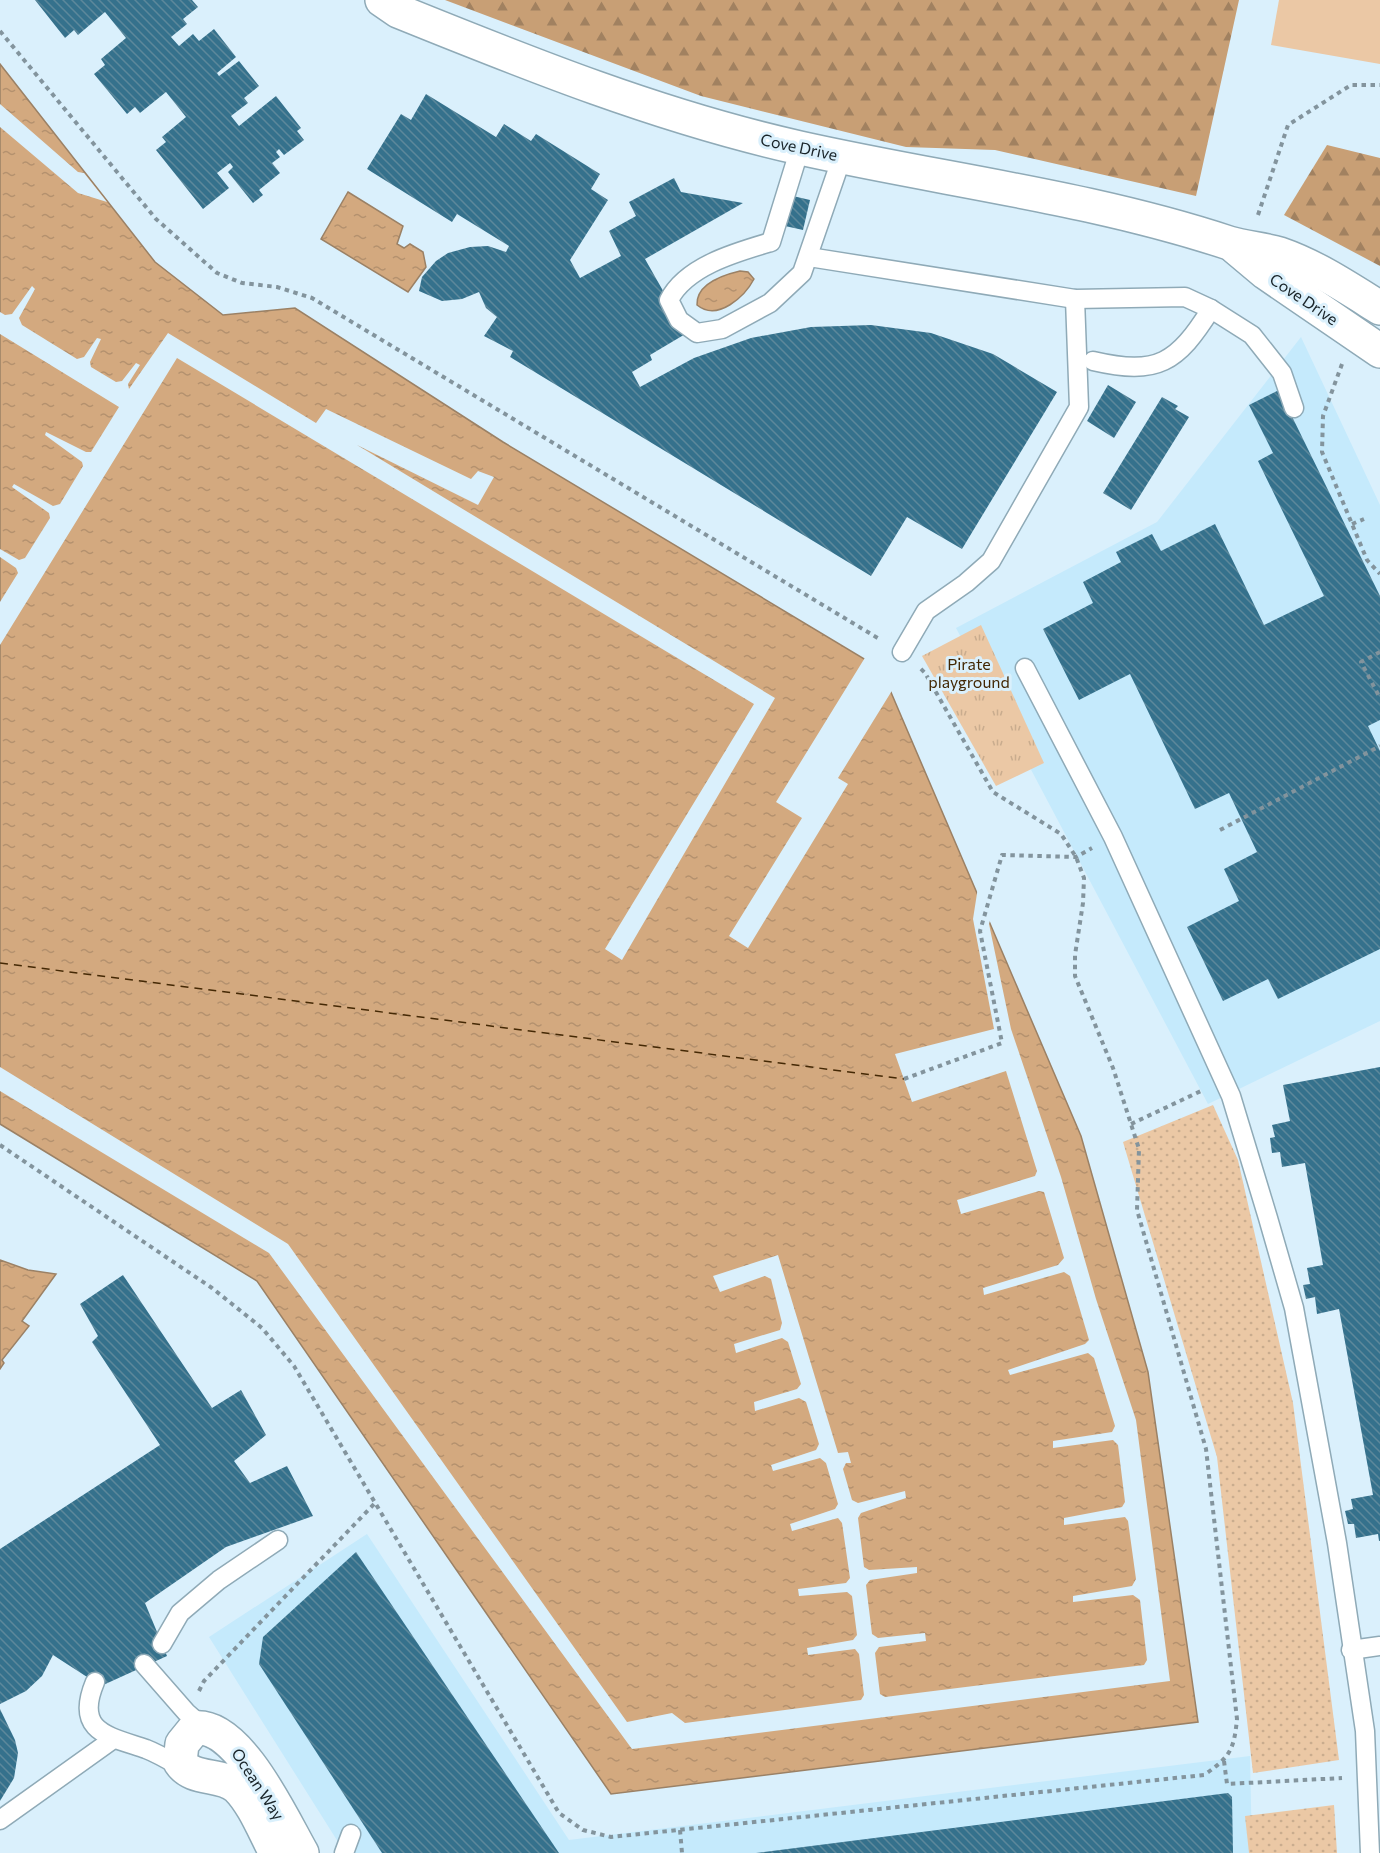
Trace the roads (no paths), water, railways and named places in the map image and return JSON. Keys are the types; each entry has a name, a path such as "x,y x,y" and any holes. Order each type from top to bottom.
{"street":[{"name":"Cove Drive","path":"382,0 398,11 532,65 716,128 842,157 1110,209 1202,232 1231,244 1280,254 1336,281 1380,308"},
{"name":"Cove Drive","path":"1231,244 1266,273 1380,351"},
{"path":"184,1769 180,1762 182,1744 195,1728 204,1727"},
{"name":"Ocean Way","path":"204,1727 230,1741 248,1763 302,1853"},
{"name":"Ocean Way","path":"184,1769 200,1776 224,1780 238,1788 276,1853"}],"lane":[{"path":"800,148 790,187 771,242 726,255 676,286 669,300 679,320 697,333 722,329 770,303 802,273 842,157"},
{"path":"808,257 1075,299 1185,297 1211,309 1252,335 1282,373 1294,408"},
{"path":"902,652 926,610 966,583 991,561 1079,407 1075,299"},
{"path":"1093,361 1121,368 1153,365 1173,356 1190,341 1211,309"},
{"path":"1024,668 1113,837 1231,1096 1294,1308 1337,1543 1351,1650 1365,1731 1370,1853"},
{"name":"Ocean Way","path":"204,1727 186,1712 152,1659 180,1613 219,1580 278,1540"},
{"path":"1351,1650 1380,1646"},
{"name":"Ocean Way","path":"95,1682 87,1701 88,1712 97,1731 112,1740 148,1750 184,1769"},
{"path":"0,1820 112,1740"},
{"path":"344,1853 351,1834"}],"water":[{"path":"0,64 155,262 223,315 295,308 503,442 881,669 1081,1136 1148,1372 1198,1722 611,1794 257,1281 0,1124"},
{"path":"348,192 403,226 397,244 404,248 410,244 423,252 426,267 408,292 321,239"},
{"path":"740,271 748,272 754,279 738,299 722,309 705,309 697,305 701,291 706,286 719,278"},
{"path":"0,1260 28,1270 56,1274 22,1321 29,1326 2,1360 4,1363 0,1369"}],"park label":[{"name":"Pirate playground","path":"969,673"}]}
